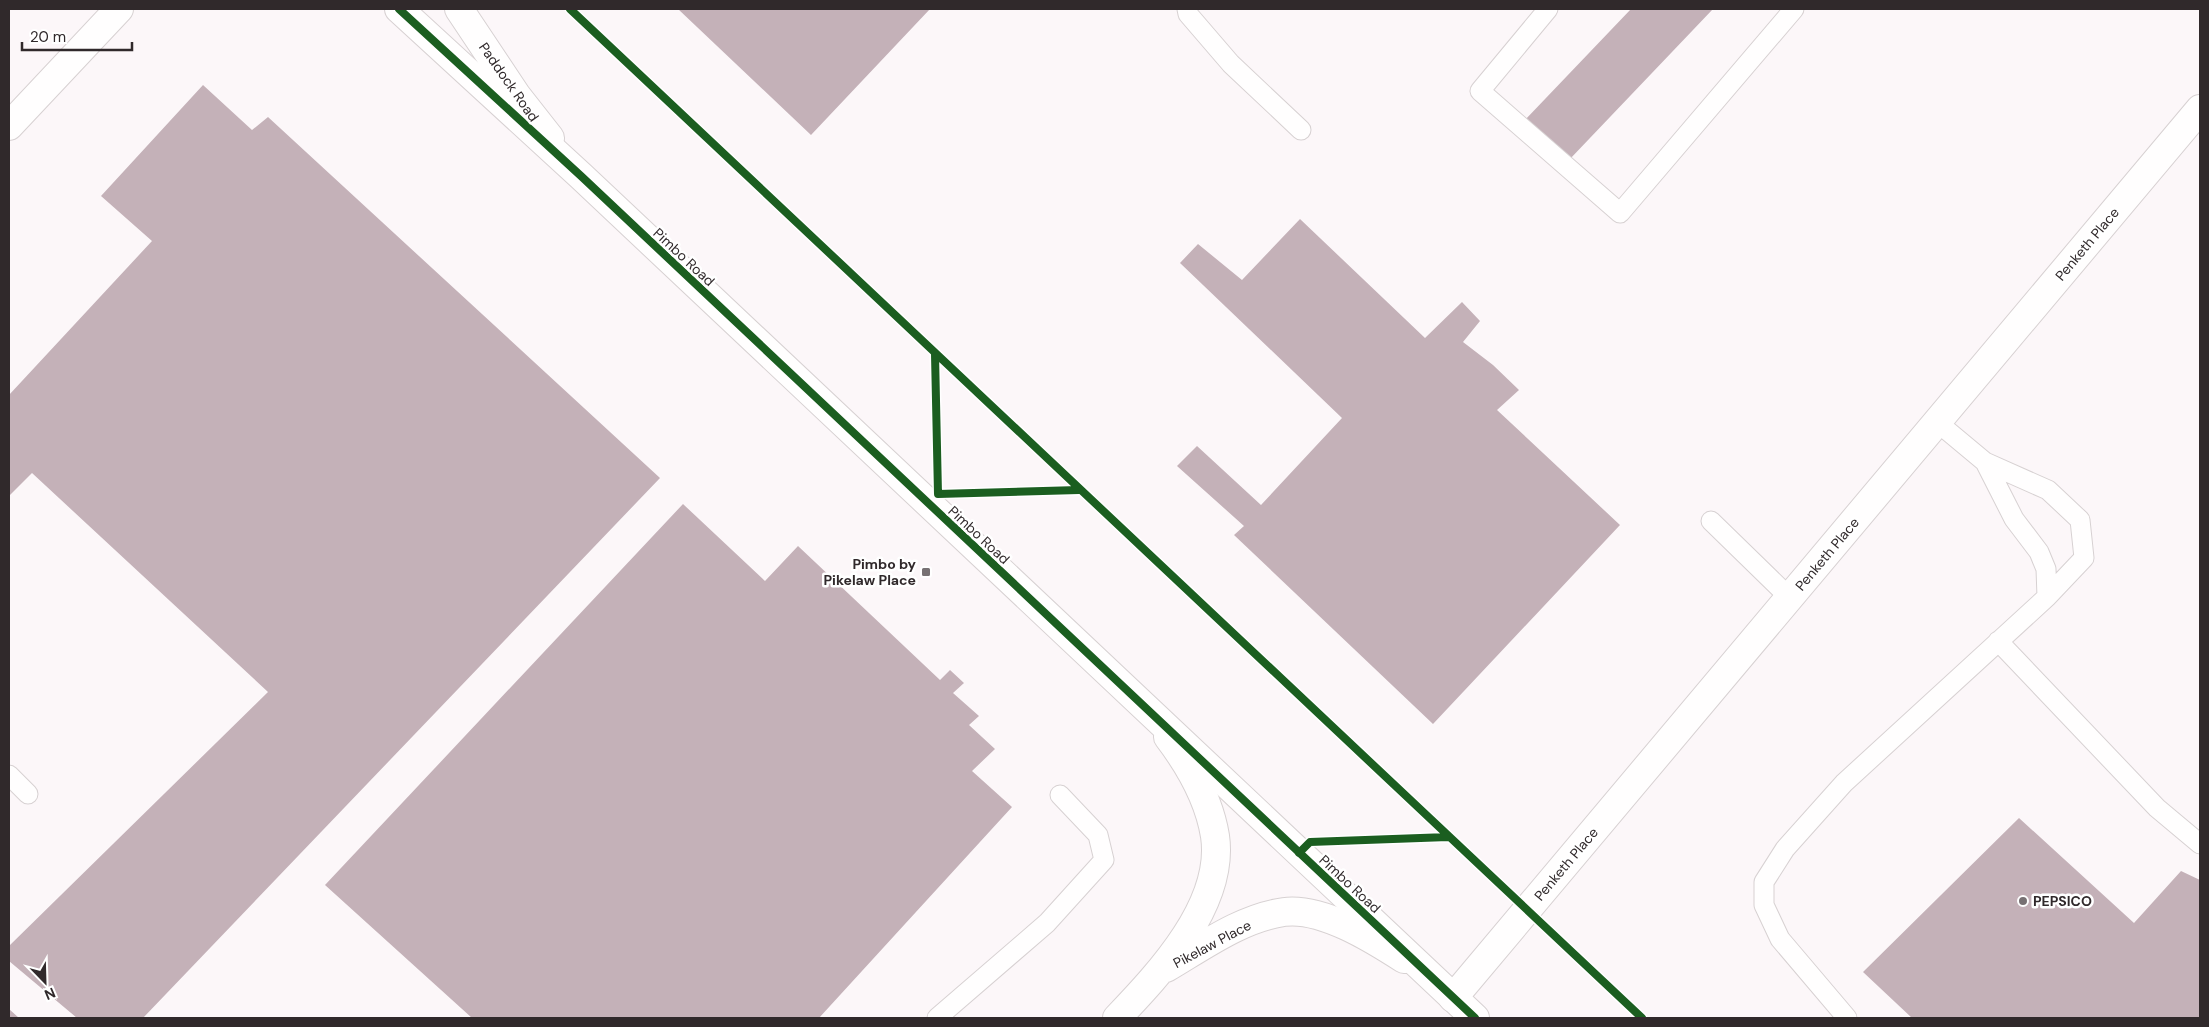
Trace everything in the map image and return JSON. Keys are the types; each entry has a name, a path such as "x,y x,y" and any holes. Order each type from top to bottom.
{"street":[{"path":"9,126 119,9"},
{"name":"Pimbo Road","path":"399,9 581,176 1475,1018"},
{"name":"Paddock Road","path":"459,9 517,96 581,176"},
{"name":"Penketh Place","path":"1453,998 2200,109"},
{"name":"Pikelaw Place","path":"1117,1018 1162,971 1193,921 1207,894 1215,864 1215,836 1208,809 1197,782 1182,756 1143,707"},
{"name":"Pikelaw Place","path":"1162,971 1237,928 1261,918 1286,912 1317,915 1352,930 1426,973"}],"lane":[{"path":"1186,9 1188,14 1232,64 1301,130"},
{"path":"1548,9 1480,91 1620,213 1794,9"},
{"path":"1847,1018 1780,939 1764,905 1764,882 1785,849 1844,782 2047,597 2084,558 2080,520 2048,490 1985,462 1937,422"},
{"path":"1985,462 2014,519 2040,552 2046,569 2047,597"},
{"path":"1711,522 1790,598"},
{"path":"1998,642 2157,808 2200,844"},
{"path":"9,775 28,794"},
{"path":"937,1018 1047,923 1104,860 1098,835 1060,795"}],"building":[{"path":"678,9 930,9 811,135"},
{"path":"1631,9 1713,9 1569,160 1523,122"},
{"path":"203,85 252,130 268,117 660,478 143,1018 77,1018 9,961 9,946 268,692 32,473 9,494 9,395 152,241 101,196"},
{"path":"1300,219 1425,338 1462,302 1480,321 1463,342 1493,365 1519,390 1497,410 1620,525 1433,724 1234,535 1244,526 1177,466 1197,446 1261,505 1342,418 1180,263 1198,244 1242,280"},
{"path":"683,504 765,581 798,546 940,680 950,670 964,683 953,693 979,716 969,725 995,749 972,771 1012,807 819,1018 472,1018 325,885"},
{"name":"PEPSICO","path":"2019,818 2134,923 2181,871 2200,880 2200,1018 1912,1018 1863,972"},
{"path":"9,1009 19,1018 9,1018"}],"cycle path":[{"path":"399,9 581,176 1475,1018"},
{"path":"570,9 1642,1018"},
{"path":"935,354 938,494 1079,490"},
{"path":"1299,853 1310,842 1448,837"}],"place":[{"name":"Pimbo by Pikelaw Place","path":"926,572"},
{"name":"PEPSICO","path":"2023,901"}]}
